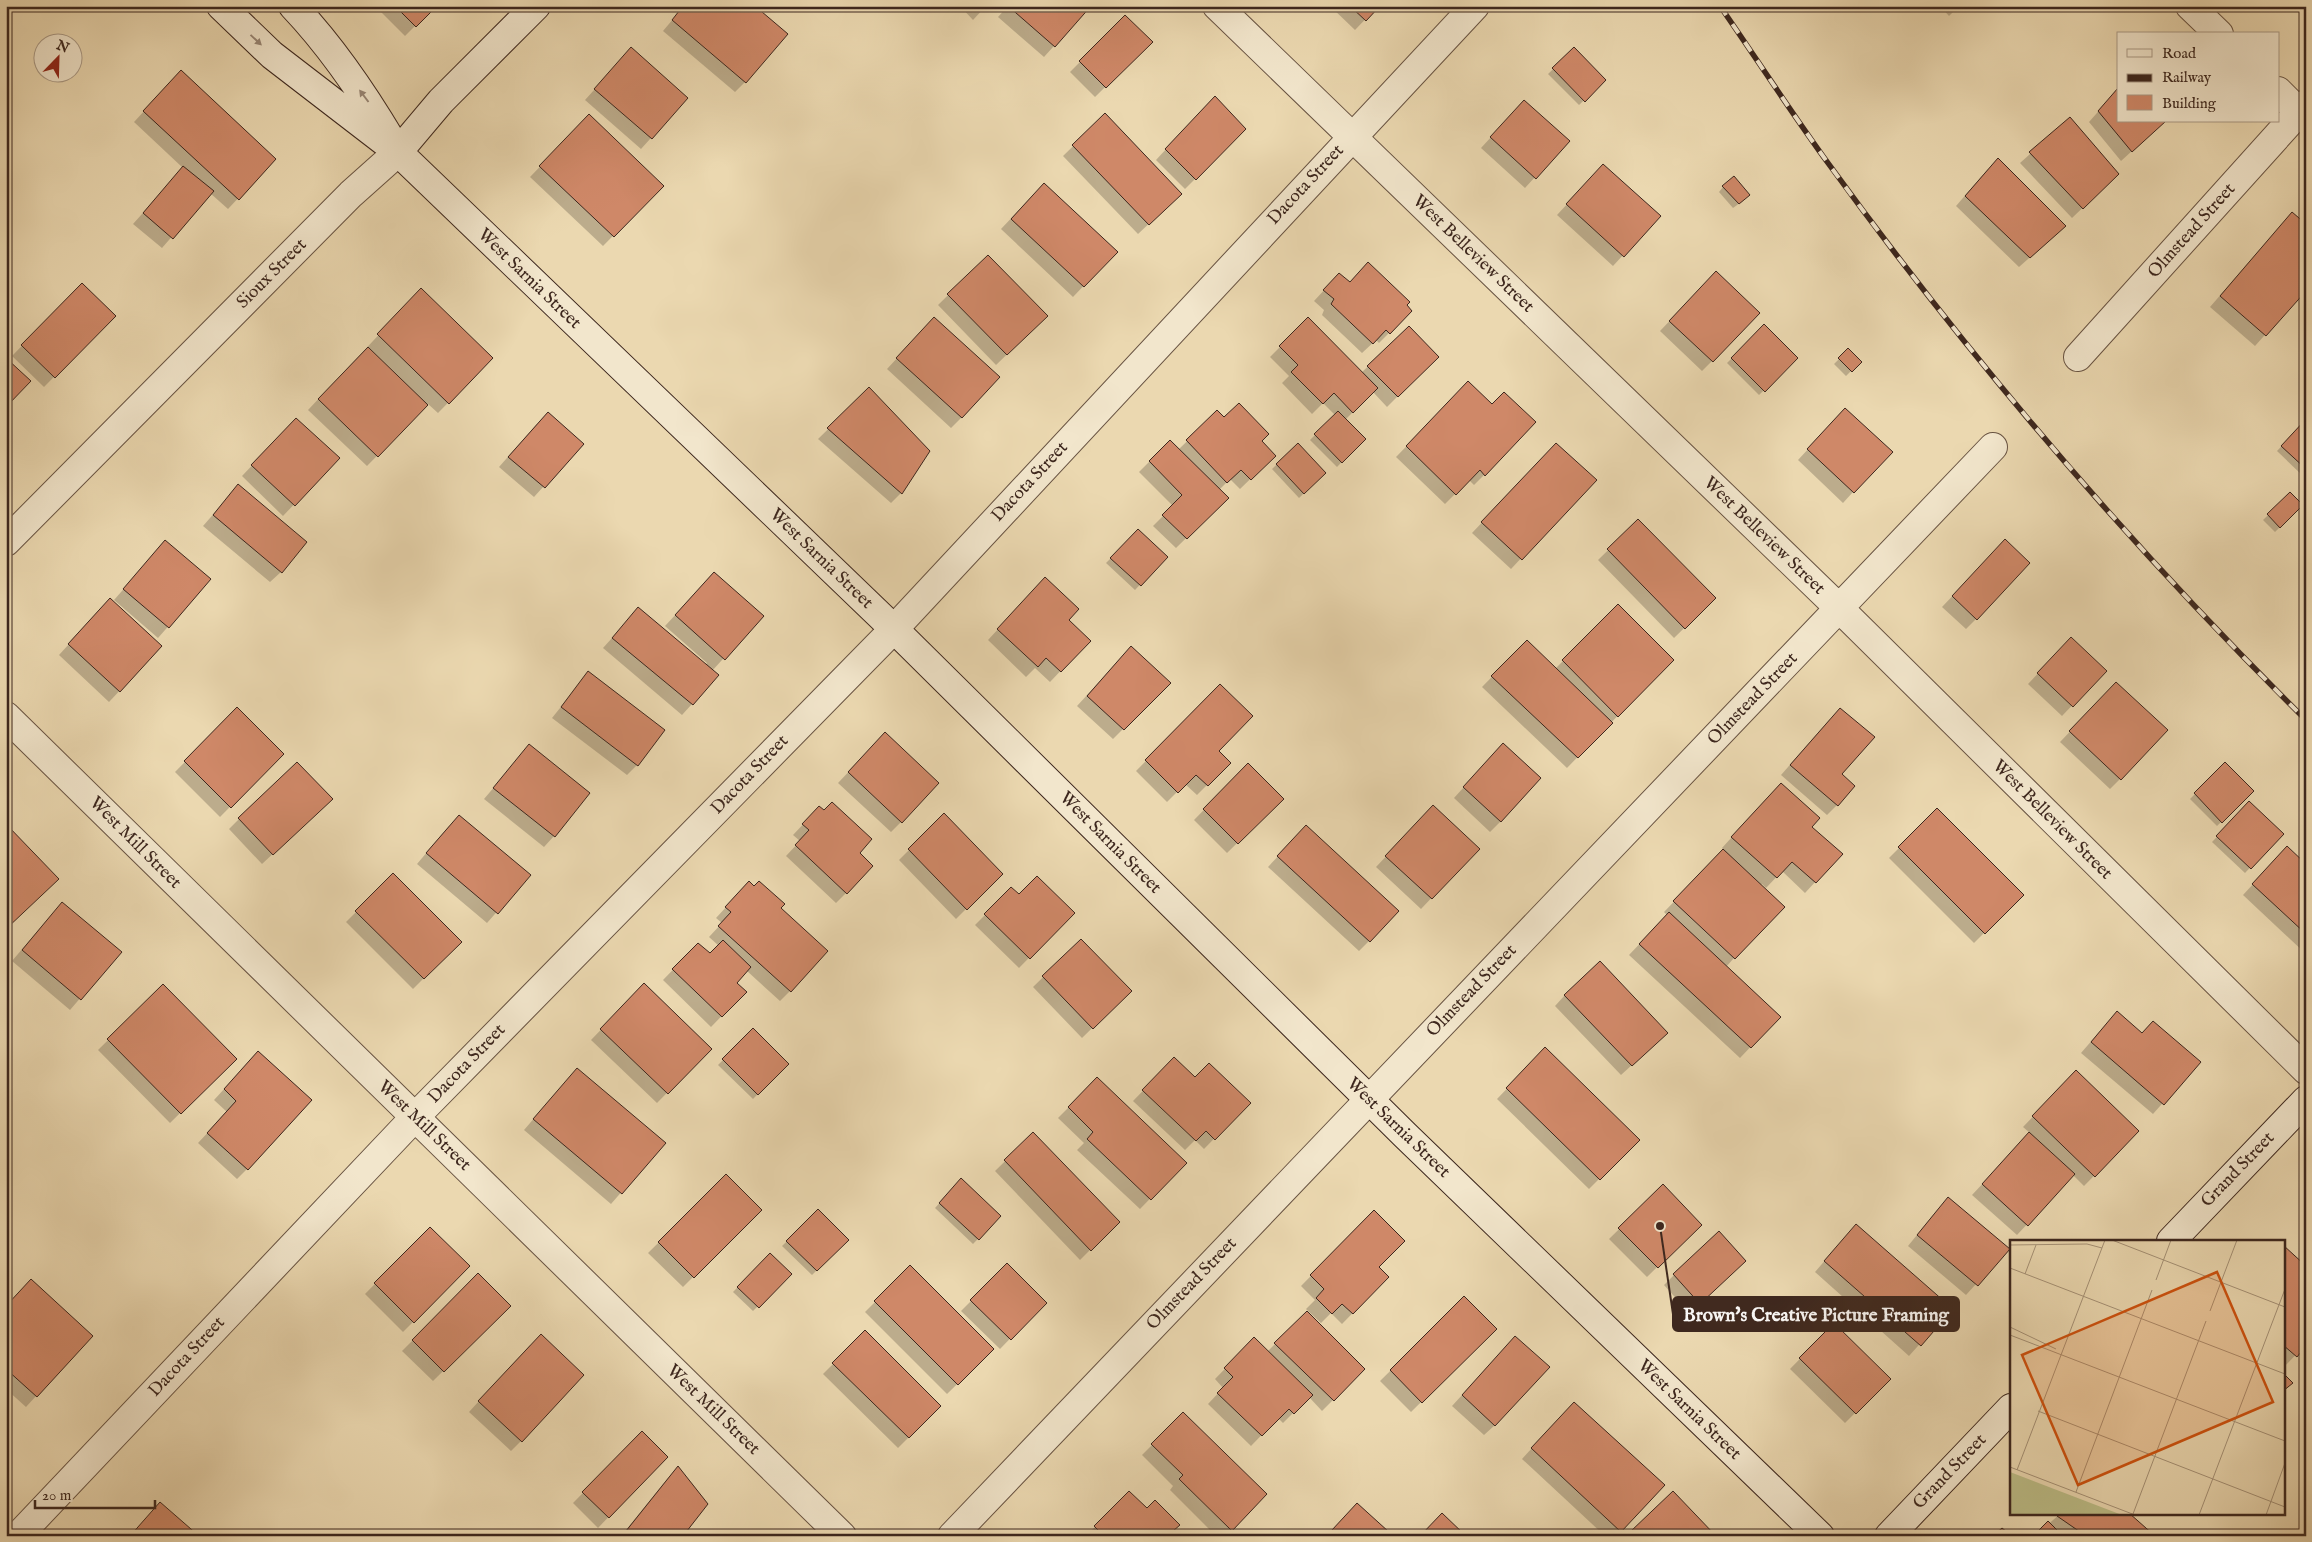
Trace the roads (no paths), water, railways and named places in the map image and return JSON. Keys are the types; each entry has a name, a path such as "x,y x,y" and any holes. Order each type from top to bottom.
{"street":[{"name":"West Sarnia Street","path":"221,6 272,55 398,152 894,629 1368,1099 1820,1536"},
{"name":"West Sarnia Street","path":"293,6 308,22 370,105 398,152"},
{"name":"Sioux Street","path":"6,542 351,194 398,152 441,101 536,6"},
{"name":"West Belleview Street","path":"1217,6 1840,609 2306,1070"},
{"name":"Dacota Street","path":"18,1536 414,1117 894,629 1351,136 1475,6"},
{"path":"2190,6 2217,32"},
{"path":"2280,93 2303,112"},
{"name":"Olmstead Street","path":"2078,357 2303,112"},
{"name":"Olmstead Street","path":"952,1536 1993,447"},
{"name":"West Mill Street","path":"6,716 842,1536"},
{"name":"Grand Street","path":"2172,1240 2306,1100"},
{"name":"Grand Street","path":"1889,1536 2010,1409"}],"railway":[{"path":"1720,6 1828,163 1996,381 2116,521 2178,589 2306,720"}],"place":[{"name":"Brown's Creative Picture Framing","path":"1660,1226"}]}
